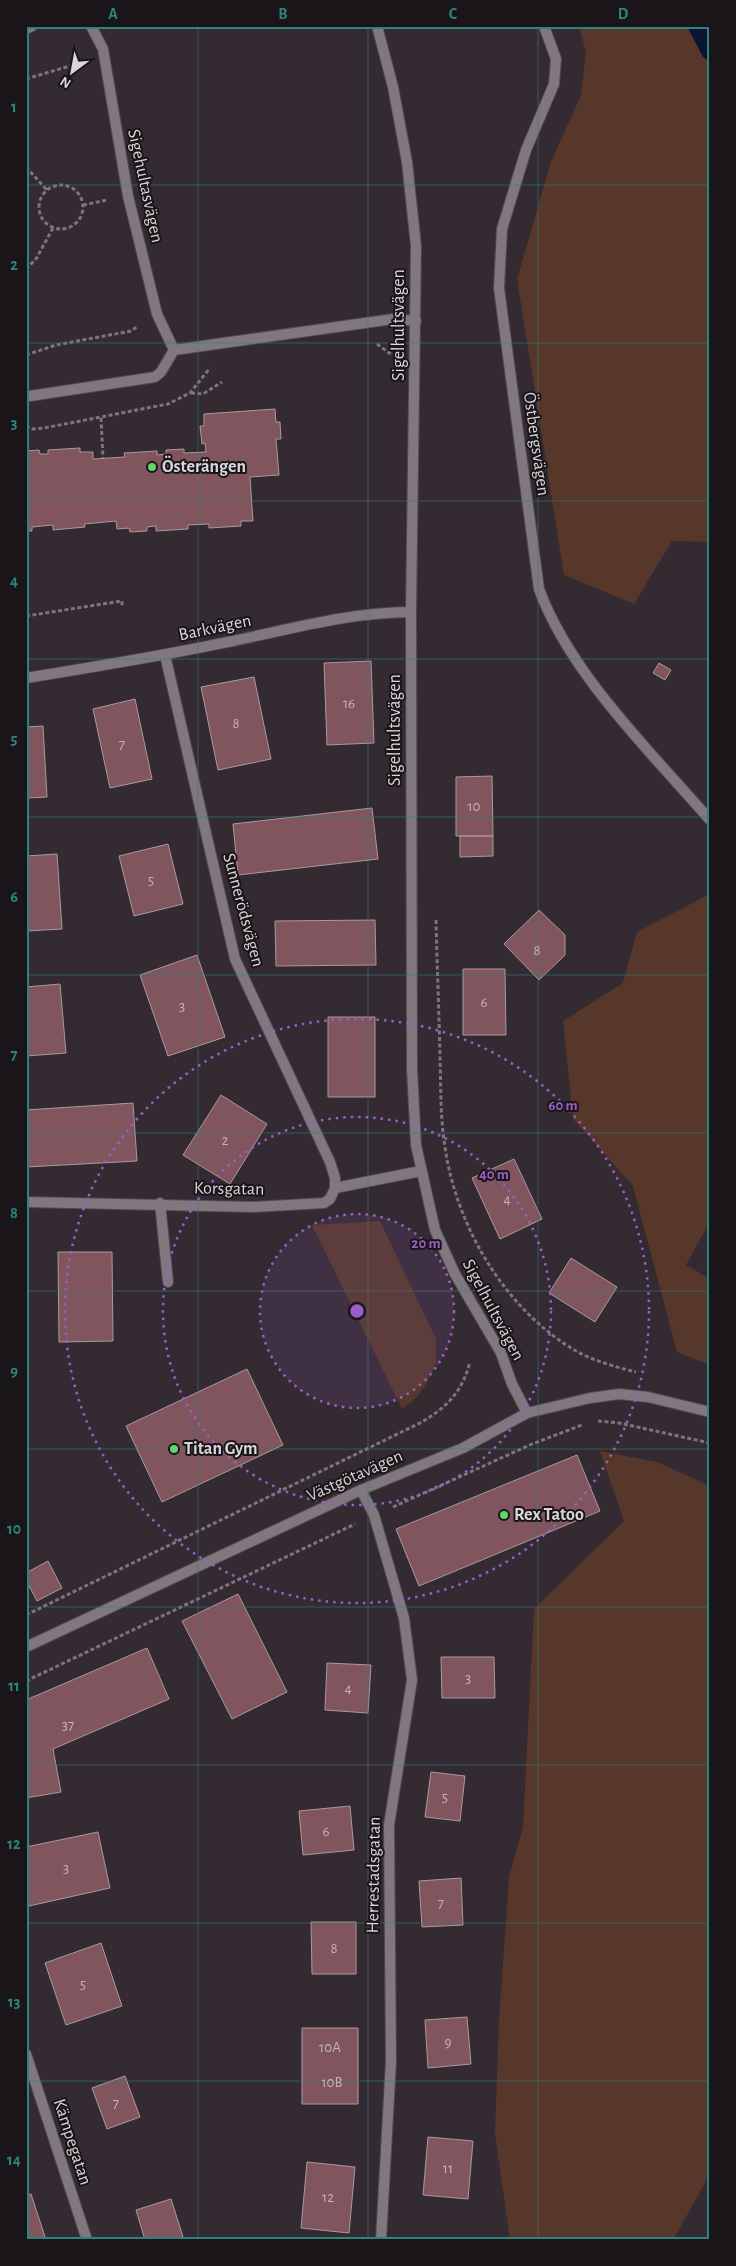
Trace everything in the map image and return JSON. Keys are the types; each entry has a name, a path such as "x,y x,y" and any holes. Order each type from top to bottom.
{"street":[{"path":"26,29 32,26"},
{"name":"Sigehultasvägen","path":"91,26 97,35 104,56 128,196 158,314 174,350"},
{"name":"Sigelhultsvägen","path":"377,26 393,88 407,162 416,246 411,612 412,1069 416,1145 435,1230 455,1274 501,1353 512,1384 527,1413"},
{"name":"Östbergsvägen","path":"544,26 556,59 554,84 526,150 502,229 498,288 539,589 553,624 602,696 710,820"},
{"path":"30,396 155,377 166,365 174,350 393,319 416,321"},
{"name":"Barkvägen","path":"26,678 165,655 322,622 391,612 411,612"},
{"name":"Sunnerödsvägen","path":"165,655 236,959 330,1162 335,1178 335,1188"},
{"path":"335,1188 421,1171"},
{"name":"Korsgatan","path":"26,1202 160,1203 253,1207 324,1203 330,1199 335,1188"},
{"path":"160,1203 168,1282"},
{"name":"Västgötavägen","path":"26,1647 361,1490 463,1448 527,1413 590,1398 620,1394 648,1397 710,1412"},
{"name":"Herrestadsgatan","path":"361,1490 374,1515 404,1618 412,1680 389,1825 390,2061 381,2240"},
{"name":"Kämpegatan","path":"26,2054 87,2240"}],"path":[{"path":"26,79 104,56"},
{"path":"26,167 47,190"},
{"path":"64,185 75,190 82,199 84,211 79,221 70,228 58,230 47,225 40,216 39,204 43,193 47,190 53,186 64,185"},
{"path":"26,269 36,259 53,228"},
{"path":"26,355 56,345 131,330 158,314"},
{"path":"375,342 383,346 392,355"},
{"path":"26,426 32,429 44,428 168,404 190,393 215,364"},
{"path":"190,393 203,394 222,382"},
{"path":"101,418 103,458"},
{"path":"26,616 122,601 122,608"},
{"path":"436,919 444,1140 453,1188 466,1222 486,1259 507,1291 533,1318 577,1352 638,1372"},
{"path":"26,1615 422,1422 444,1409 465,1378 470,1362"},
{"path":"594,1421 619,1423 710,1443"},
{"path":"26,1682 374,1515 539,1441 586,1424"}],"shaded area":[{"path":"579,26 687,26 703,57 710,62 710,542 672,541 634,604 564,575 517,279 551,162 581,95 586,52"},
{"path":"710,894 710,1221 686,1265 710,1279 710,1365 677,1352 633,1186 573,1119 563,1021 623,983 637,932"},
{"path":"380,1221 436,1339 436,1362 428,1381 417,1397 402,1409 312,1225"},
{"path":"600,1451 657,1462 710,1486 710,2174 673,2240 510,2240 495,2134 499,2021 509,1877 523,1827 534,1609 624,1521"}],"water":[{"path":"687,26 710,26 710,62 703,57"}],"building":[{"name":"Österängen","path":"275,409 276,422 280,422 281,439 276,439 279,475 250,477 253,521 241,521 241,526 209,528 209,524 188,525 188,529 156,531 156,526 147,527 147,531 130,532 129,528 117,529 116,521 84,524 85,527 53,530 53,525 32,527 32,531 26,531 26,451 39,450 40,454 48,454 48,450 80,448 80,452 93,452 93,459 125,457 124,453 157,451 157,455 166,454 166,450 184,449 184,453 206,452 205,443 202,444 200,426 204,426 204,414"},
{"path":"371,661 374,743 327,745 324,663"},
{"path":"659,663 671,670 665,680 653,673"},
{"path":"254,677 271,759 218,770 201,687"},
{"path":"135,699 152,779 110,788 93,709"},
{"path":"43,726 47,797 26,798 26,727"},
{"path":"492,776 493,836 456,836 456,777"},
{"path":"372,808 378,859 238,875 233,824"},
{"path":"460,836 493,836 493,856 460,857"},
{"path":"168,844 183,904 134,916 119,856"},
{"path":"57,854 62,929 26,931 26,856"},
{"path":"539,910 565,935 565,955 539,980 504,944"},
{"path":"375,920 376,965 276,966 275,921"},
{"path":"197,955 225,1037 168,1056 140,975"},
{"path":"463,969 505,969 506,1035 463,1035"},
{"path":"60,984 66,1053 26,1056 26,987"},
{"path":"328,1017 375,1017 375,1097 328,1097"},
{"path":"221,1095 267,1124 230,1184 183,1155"},
{"path":"133,1103 137,1161 26,1167 26,1110"},
{"path":"514,1159 542,1219 500,1239 472,1178"},
{"path":"58,1252 112,1252 113,1341 59,1342"},
{"path":"571,1258 617,1287 595,1322 549,1293"},
{"path":"247,1369 283,1445 162,1502 126,1426"},
{"path":"577,1455 600,1511 419,1586 396,1529"},
{"path":"48,1561 62,1588 37,1601 26,1580 26,1573"},
{"path":"238,1594 287,1692 232,1719 182,1621"},
{"path":"147,1648 169,1699 53,1749 61,1792 26,1798 26,1700"},
{"path":"441,1657 494,1657 495,1698 442,1698"},
{"path":"327,1663 371,1665 368,1713 325,1710"},
{"path":"431,1772 465,1776 460,1821 425,1817"},
{"path":"350,1806 354,1850 303,1855 299,1811"},
{"path":"98,1832 110,1888 29,1906 26,1893 26,1847"},
{"path":"461,1878 463,1925 422,1927 419,1881"},
{"path":"311,1922 356,1922 356,1974 312,1974"},
{"path":"101,1943 122,2006 66,2025 45,1963"},
{"path":"467,2017 471,2064 428,2068 425,2020"},
{"path":"302,2028 358,2028 358,2104 302,2104"},
{"path":"125,2076 140,2117 107,2129 92,2088"},
{"path":"428,2137 473,2141 468,2199 423,2195"},
{"path":"307,2162 355,2167 349,2233 301,2228"},
{"path":"31,2194 46,2240 26,2240 26,2195"},
{"path":"171,2199 184,2240 145,2240 136,2210"}],"place":[{"name":"Österängen","path":"152,467"},
{"name":"Titan Gym","path":"174,1449"},
{"name":"Rex Tatoo","path":"504,1515"}]}
